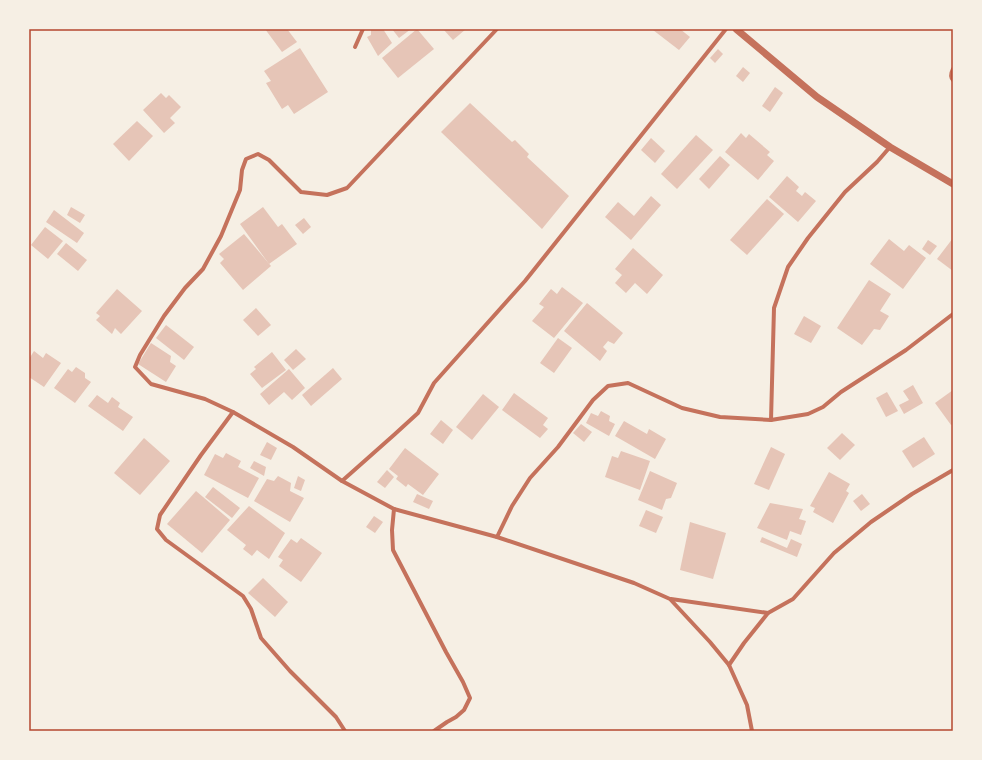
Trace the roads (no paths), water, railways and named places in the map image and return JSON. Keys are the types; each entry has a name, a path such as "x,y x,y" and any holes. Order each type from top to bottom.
{"street":[{"path":"355,47 364,29"},
{"path":"497,29 347,188 327,195 301,192 269,160 258,154 246,158 242,170 240,190 218,242 203,269 185,288 164,316 140,354 135,367 151,384 205,399 233,412 293,447 342,480 394,509 497,537 634,583 670,599 768,613"},
{"path":"342,480 418,413 434,383 525,282 726,29"},
{"path":"736,29 817,97 890,147 953,184"},
{"path":"953,69 951,72 953,80"},
{"path":"771,420 774,308 788,267 808,238 845,192 877,162 890,147"},
{"path":"497,537 512,506 530,478 558,447 593,400 608,386 628,383 682,408 720,417 771,420 808,414 823,407 841,392 906,350 953,314"},
{"path":"233,412 201,455 160,515 157,529 166,540 243,596 251,610 261,638 290,671 336,717 345,731"},
{"path":"729,665 744,643 768,613 793,599 834,553 871,522 912,494 953,470"},
{"path":"394,509 392,530 393,550 470,698 464,710 434,731"},
{"path":"670,599 729,665 748,705 752,731"}]}
